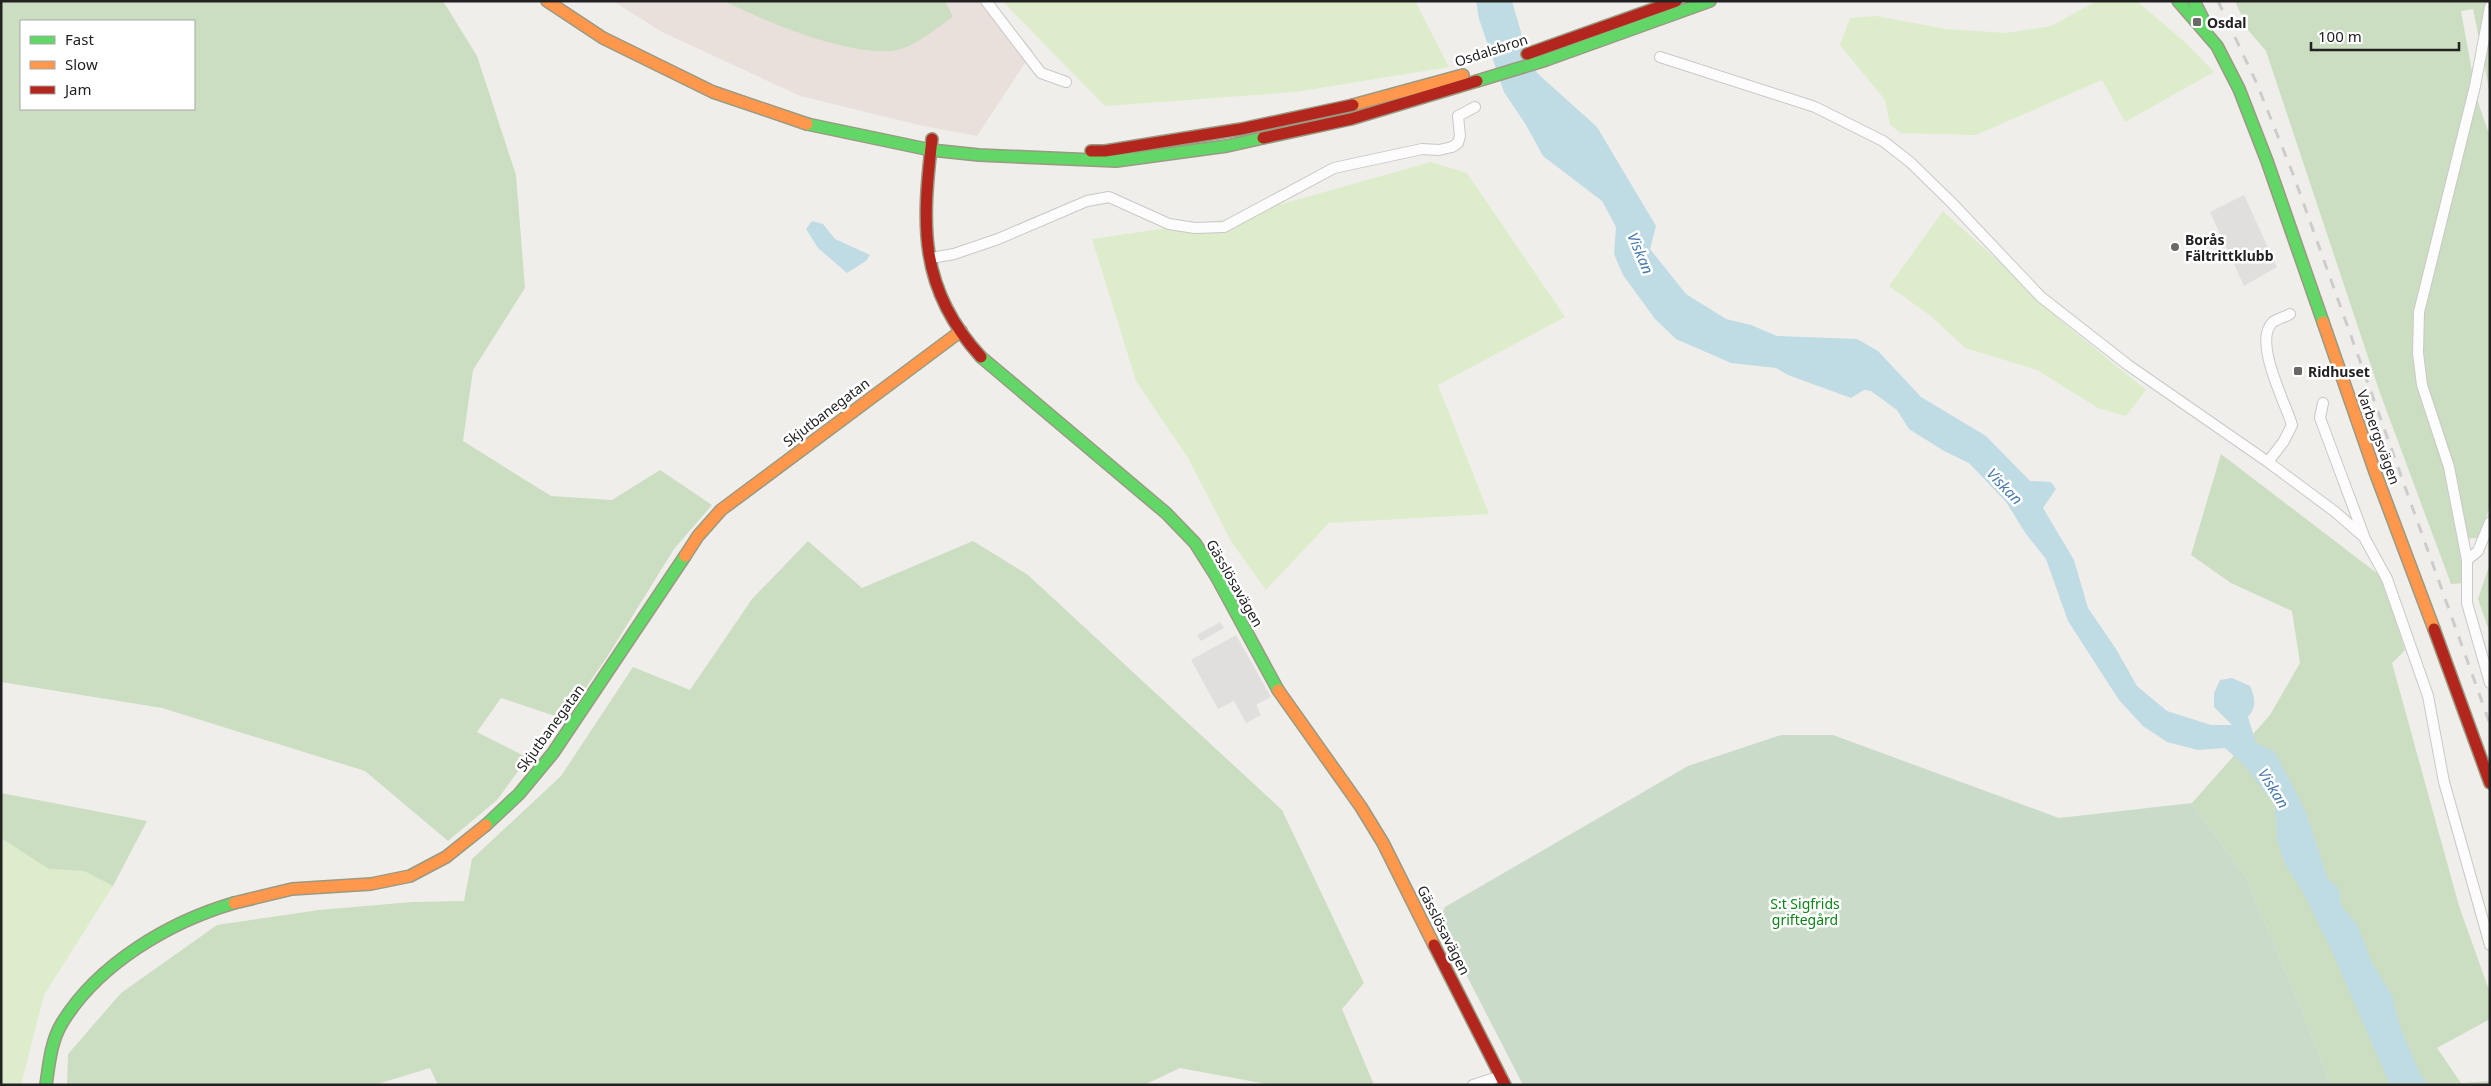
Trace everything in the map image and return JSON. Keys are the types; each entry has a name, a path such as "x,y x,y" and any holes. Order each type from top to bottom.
{"main road":[{"path":"547,1 604,38 712,92 817,127 932,144"},
{"path":"566,1 634,44 726,86 801,114 932,144"},
{"path":"1545,54 1676,1"},
{"path":"1545,54 1710,1"},
{"name":"Varbergsvägen","path":"2178,1 2207,32 2224,58 2267,160 2372,464 2422,595 2490,784"},
{"path":"2194,1 2207,32"},
{"name":"Osdalsbron","path":"932,144 1031,150 1106,151 1217,136 1449,85 1545,54"},
{"name":"Gässlösavägen","path":"932,144 927,175 925,225 937,281 948,311 985,361 1166,513 1195,543 1216,576 1281,695 1361,807 1383,843 1503,1080"},
{"name":"Skjutbanegatan","path":"46,1085 49,1058 62,1024 79,1000 102,976 144,945 203,912 247,896 293,888 372,885 410,875 444,859 486,824 528,784 559,745 698,536 721,510 961,331"}],"street":[{"path":"986,1 1041,74 1066,82"},
{"path":"2490,7 2475,86 2419,312 2418,353 2422,384 2449,468 2466,560 2467,604 2490,683"},
{"path":"1660,57 1815,107 1883,140 1910,162 2041,297 2128,365 2334,510 2364,537"},
{"path":"931,258 954,254 998,239 1081,204 1109,197 1168,224 1195,228 1224,227 1334,168 1422,149 1439,150 1452,147 1458,143 1460,136 1458,116 1475,106"},
{"path":"2268,462 2284,441 2292,425 2275,383 2266,334 2272,323 2290,314"},
{"path":"2323,403 2320,418 2364,537 2387,579 2428,696 2444,782 2490,944"},
{"path":"2466,560 2478,551 2490,522"},
{"path":"1473,1085 1503,1080"}],"shaded area":[{"path":"613,1 991,1 1033,51 977,136 923,126 800,96 662,32"},
{"path":"2244,195 2277,267 2244,286 2210,212"},
{"path":"1220,622 1224,628 1201,641 1197,635"},
{"path":"1236,635 1271,697 1256,705 1261,715 1246,723 1234,701 1218,709 1191,660"}],"green space":[{"path":"1,1 443,1 477,56 516,175 525,288 473,370 463,441 551,496 612,500 660,470 712,505 674,549 607,657 564,719 501,698 477,732 528,758 497,800 448,841 365,771 162,708 1,682"},
{"path":"724,1 945,1 953,17 910,46 886,51 864,50 813,38 787,29"},
{"path":"1002,1 1415,1 1449,67 1296,92 1105,106"},
{"path":"2097,1 2137,1 2187,44 2214,72 2125,122 2102,80 1976,135 1901,133 1890,125 1885,100 1840,45 1850,18 1876,16 1946,29 2006,33 2051,26"},
{"path":"2235,1 2490,1 2490,94 2473,9 2461,11 2477,99 2490,137 2490,506 2479,538 2458,539 2464,583 2451,584 2380,393 2266,51 2248,30"},
{"path":"1431,162 1467,173 1565,317 1438,385 1489,514 1329,523 1266,590 1232,543 1188,458 1136,381 1092,239 1228,219"},
{"path":"1943,211 2060,320 2146,390 2126,416 2098,408 2037,370 1965,348 1931,316 1889,286"},
{"path":"2221,454 2382,577 2405,650 2392,663 2459,906 2490,993 2490,1019 2437,1048 2461,1083 2490,1081 2490,1085 2331,1085 2246,877 2192,803 2270,715 2300,663 2292,611 2231,583 2191,555"},
{"path":"808,541 862,588 973,541 1028,575 1282,810 1364,983 1342,1009 1374,1085 1272,1085 1180,1068 1144,1085 438,1085 430,1068 374,1085 67,1085 68,1054 121,993 217,925 319,910 412,902 464,901 472,859 561,776 633,667 690,690 752,599"},
{"path":"2490,563 2490,634 2478,599"},
{"name":"S:t Sigfrids griftegård","path":"1781,735 1833,735 2059,818 2192,803 2246,877 2331,1085 1523,1085 1438,920 1445,907 1688,766"},
{"path":"1,793 147,821 113,886 84,871 49,869 1,838"},
{"path":"1,838 49,869 84,871 113,886 44,995 21,1085 1,1085"}],"water":[{"name":"Viskan","path":"1476,1 1512,1 1523,39 1537,73 1597,127 1656,226 1650,249 1686,294 1726,319 1751,325 1777,336 1857,339 1878,351 1921,397 1986,436 2030,481 2051,482 2056,489 2043,508 2074,560 2088,608 2116,649 2137,686 2167,711 2211,725 2232,725 2214,707 2214,693 2220,680 2232,678 2250,686 2254,702 2253,709 2248,717 2256,743 2275,752 2306,812 2328,879 2339,888 2341,905 2358,926 2372,963 2392,995 2400,1027 2420,1073 2428,1085 2390,1085 2334,956 2305,896 2285,864 2277,840 2275,806 2245,766 2225,748 2198,750 2167,742 2143,726 2119,700 2068,621 2046,559 2026,534 2006,502 1969,463 1944,451 1909,429 1897,410 1871,391 1864,390 1851,398 1788,375 1776,368 1731,363 1676,339 1655,319 1623,275 1614,254 1616,227 1602,201 1543,156 1526,125 1504,92 1479,19"},
{"path":"812,221 823,224 835,239 870,255 866,261 847,273 818,248 806,229"}],"railway":[{"path":"2218,1 2257,84 2293,174 2490,724"}],"traffic: fast":[{"path":"1477,81 1546,60 1710,1"},
{"path":"2178,1 2217,46 2239,89 2267,161 2323,322"},
{"path":"2194,1 2205,23"},
{"path":"807,124 931,150 979,155 1116,161 1227,146 1263,138"},
{"path":"981,357 1166,513 1195,543 1216,576 1278,690"},
{"path":"486,825 519,794 553,753 685,556"},
{"path":"46,1085 51,1053 58,1030 77,1002 95,982 115,964 161,934 185,921 234,903"}],"traffic: slow":[{"path":"547,1 603,38 713,92 807,124"},
{"path":"1353,105 1463,75"},
{"path":"2323,322 2375,472 2434,629"},
{"path":"685,556 698,536 721,510 961,331"},
{"path":"1278,690 1361,807 1383,843 1434,945"},
{"path":"234,903 292,889 371,884 410,876 446,857 486,825"}],"traffic: jam":[{"path":"1527,54 1676,1"},
{"path":"1263,138 1351,119 1477,81"},
{"path":"1091,151 1105,151 1241,129 1353,105"},
{"path":"932,139 926,228 929,254 935,280 945,306 960,331 981,357"},
{"path":"2434,629 2490,783"},
{"path":"1434,945 1505,1085"}],"place":[{"name":"Osdal","path":"2197,22"},
{"name":"Borås Fältrittklubb","path":"2175,247"},
{"name":"Ridhuset","path":"2298,371"}]}
